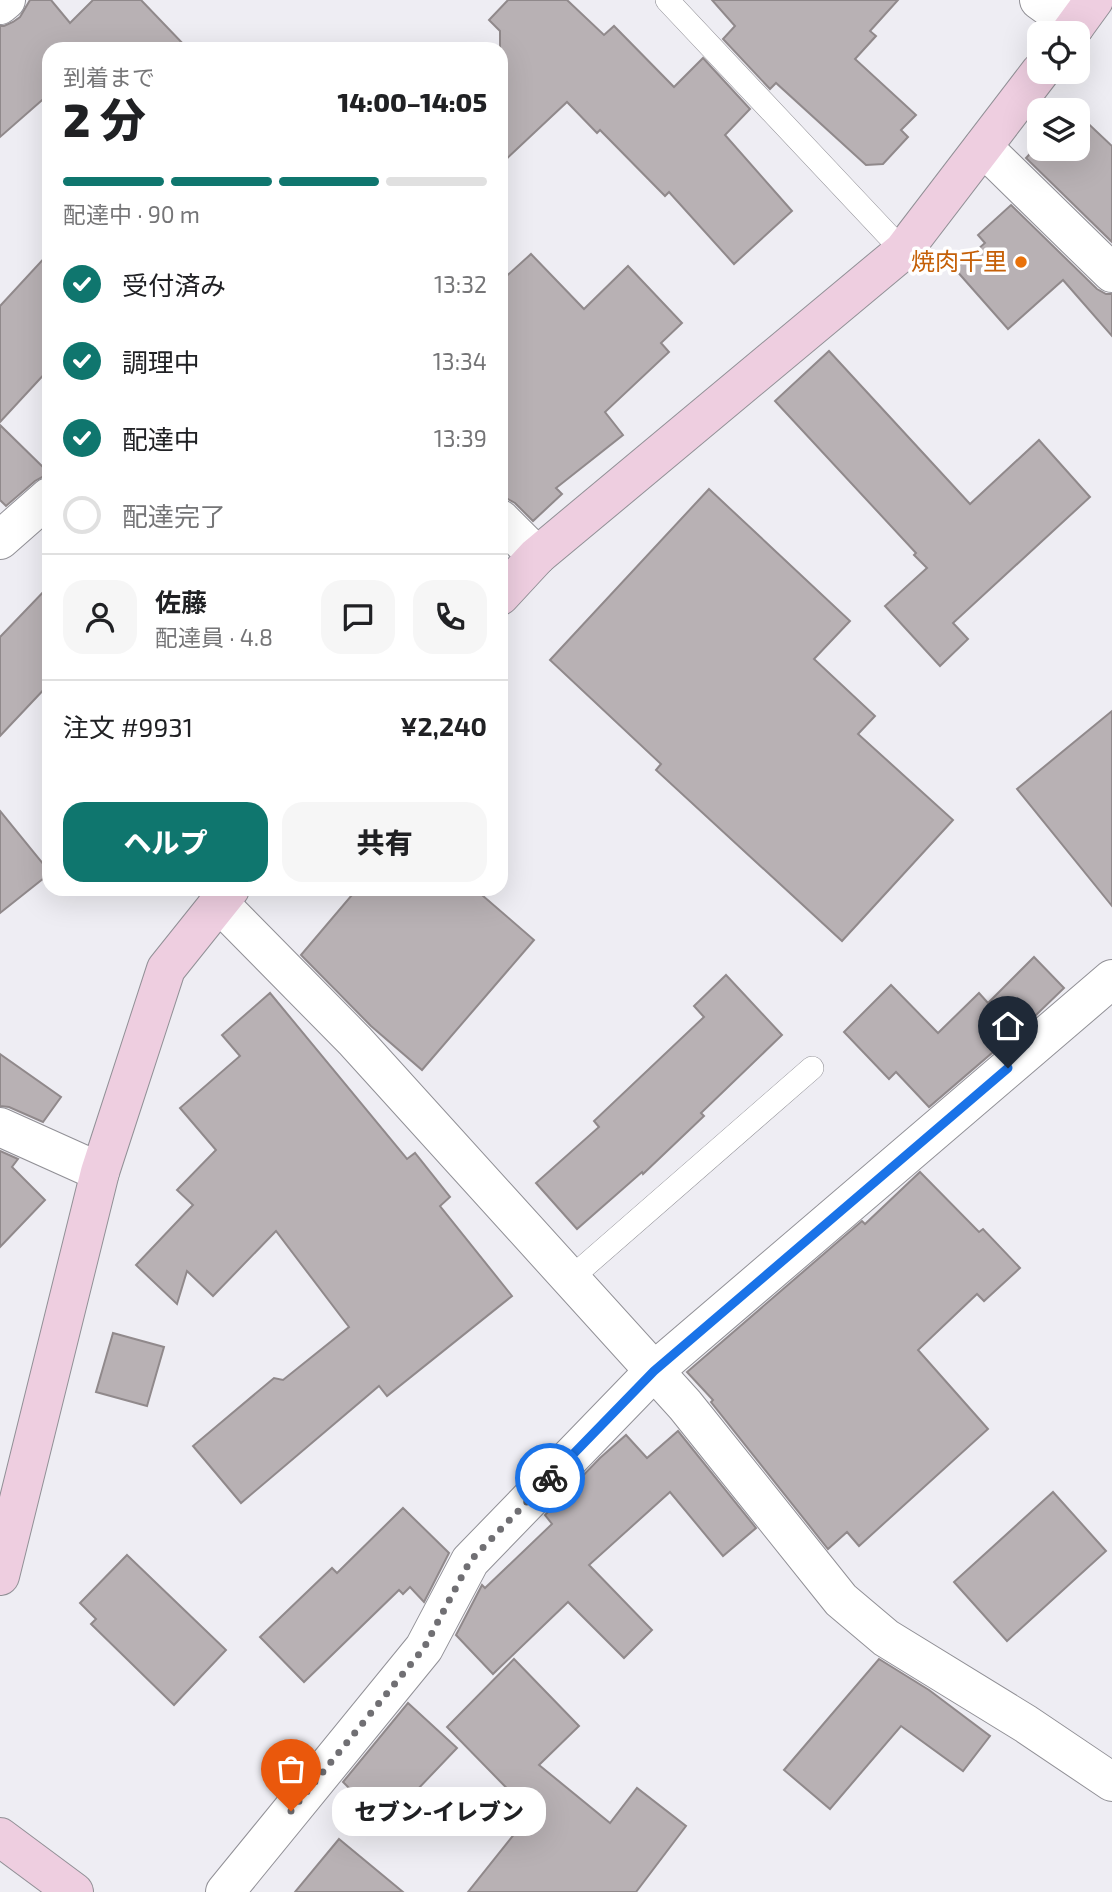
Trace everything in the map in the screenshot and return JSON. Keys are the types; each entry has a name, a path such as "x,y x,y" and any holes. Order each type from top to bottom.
{"street":[{"path":"0,5 6,0"},
{"path":"1039,0 1080,20"},
{"path":"508,587 537,556 903,251 1031,84"},
{"path":"983,148 1112,273"},
{"path":"0,540 42,503"},
{"path":"508,527 537,556"},
{"path":"0,1576 100,1172 166,969 223,896"},
{"path":"225,896 685,1405 841,1600 886,1638 1026,1724 1112,1782"},
{"path":"225,1892 424,1648 470,1561 654,1371 1112,979"},
{"path":"0,1127 100,1172"},
{"path":"0,1837 74,1892"}],"lane":[{"path":"667,0 903,251"},
{"path":"569,1279 812,1068"}],"building":[{"path":"30,0 51,0 70,23 93,0 141,0 181,42 42,42 42,100 0,137 0,26 20,17"},
{"path":"508,0 567,0 604,35 614,26 674,87 703,58 750,109 725,135 792,211 734,264 669,192 665,196 600,130 597,133 567,102 508,157 508,42 500,42 500,31 489,20"},
{"path":"712,0 898,0 870,31 876,36 855,59 916,115 901,130 908,137 883,164 866,165 776,83 770,89 723,39 735,26"},
{"path":"1090,125 1112,146 1112,242 1029,161 1090,161"},
{"path":"1011,205 1097,289 1112,294 1112,336 1063,280 1008,329 955,269 985,243 978,235"},
{"path":"531,254 584,309 628,266 682,323 661,343 669,352 605,412 623,435 556,488 562,494 533,521 508,499 508,275"},
{"path":"42,261 42,377 0,422 0,306"},
{"path":"829,351 970,504 1039,440 1090,497 953,623 968,639 940,666 885,606 927,568 775,401"},
{"path":"0,425 42,466 42,477 6,506 0,500"},
{"path":"709,489 850,621 814,659 875,716 858,734 953,820 842,941 656,770 661,764 550,660"},
{"path":"42,593 42,691 0,736 0,637"},
{"path":"1112,711 1112,906 1017,789"},
{"path":"0,811 42,862 42,880 0,913"},
{"path":"351,896 483,896 534,940 422,1070 371,1026 301,955"},
{"path":"1034,957 1064,988 929,1107 896,1072 889,1079 844,1032 891,985 938,1033 979,993 988,1003"},
{"path":"726,975 782,1035 701,1113 704,1116 643,1174 642,1172 577,1229 536,1183 599,1127 594,1121 704,1017 694,1006"},
{"path":"270,993 407,1159 415,1153 450,1197 440,1206 512,1296 387,1396 379,1386 241,1503 193,1446 274,1378 283,1380 349,1327 276,1231 213,1296 187,1271 177,1304 136,1265 193,1205 177,1190 216,1150 180,1108 240,1056 222,1035"},
{"path":"0,1054 61,1097 43,1122 9,1107 0,1106"},
{"path":"0,1151 18,1159 12,1167 45,1200 0,1247"},
{"path":"920,1172 979,1232 983,1229 1020,1268 984,1301 977,1294 918,1350 988,1429 859,1546 847,1532 828,1549 711,1402 713,1400 687,1372 862,1221 865,1224"},
{"path":"113,1333 164,1347 147,1406 96,1392"},
{"path":"678,1431 756,1528 723,1556 670,1492 589,1565 652,1630 624,1658 568,1602 493,1674 456,1635 482,1585 485,1588 552,1524 545,1515 626,1435 647,1458"},
{"path":"1053,1492 1106,1551 1007,1641 954,1582"},
{"path":"403,1508 449,1553 424,1602 410,1587 403,1594 399,1590 304,1682 260,1637 332,1568 337,1573"},
{"path":"127,1555 226,1650 174,1705 91,1624 96,1619 80,1603"},
{"path":"514,1659 579,1726 539,1765 610,1823 637,1788 686,1826 636,1892 468,1892 531,1813 447,1727"},
{"path":"879,1659 929,1690 990,1736 963,1771 901,1726 830,1809 784,1770"},
{"path":"408,1703 457,1748 375,1834 341,1801 351,1790 343,1782"},
{"path":"339,1839 403,1892 295,1892"}],"way so far":[{"path":"291,1811 424,1648 470,1561 550,1478"}],"place":[{"name":"焼肉千里","path":"1021,262"},
{"name":"セブン-イレブン","path":"291,1811"}],"route":[{"path":"550,1478 654,1371 1008,1068"}]}
